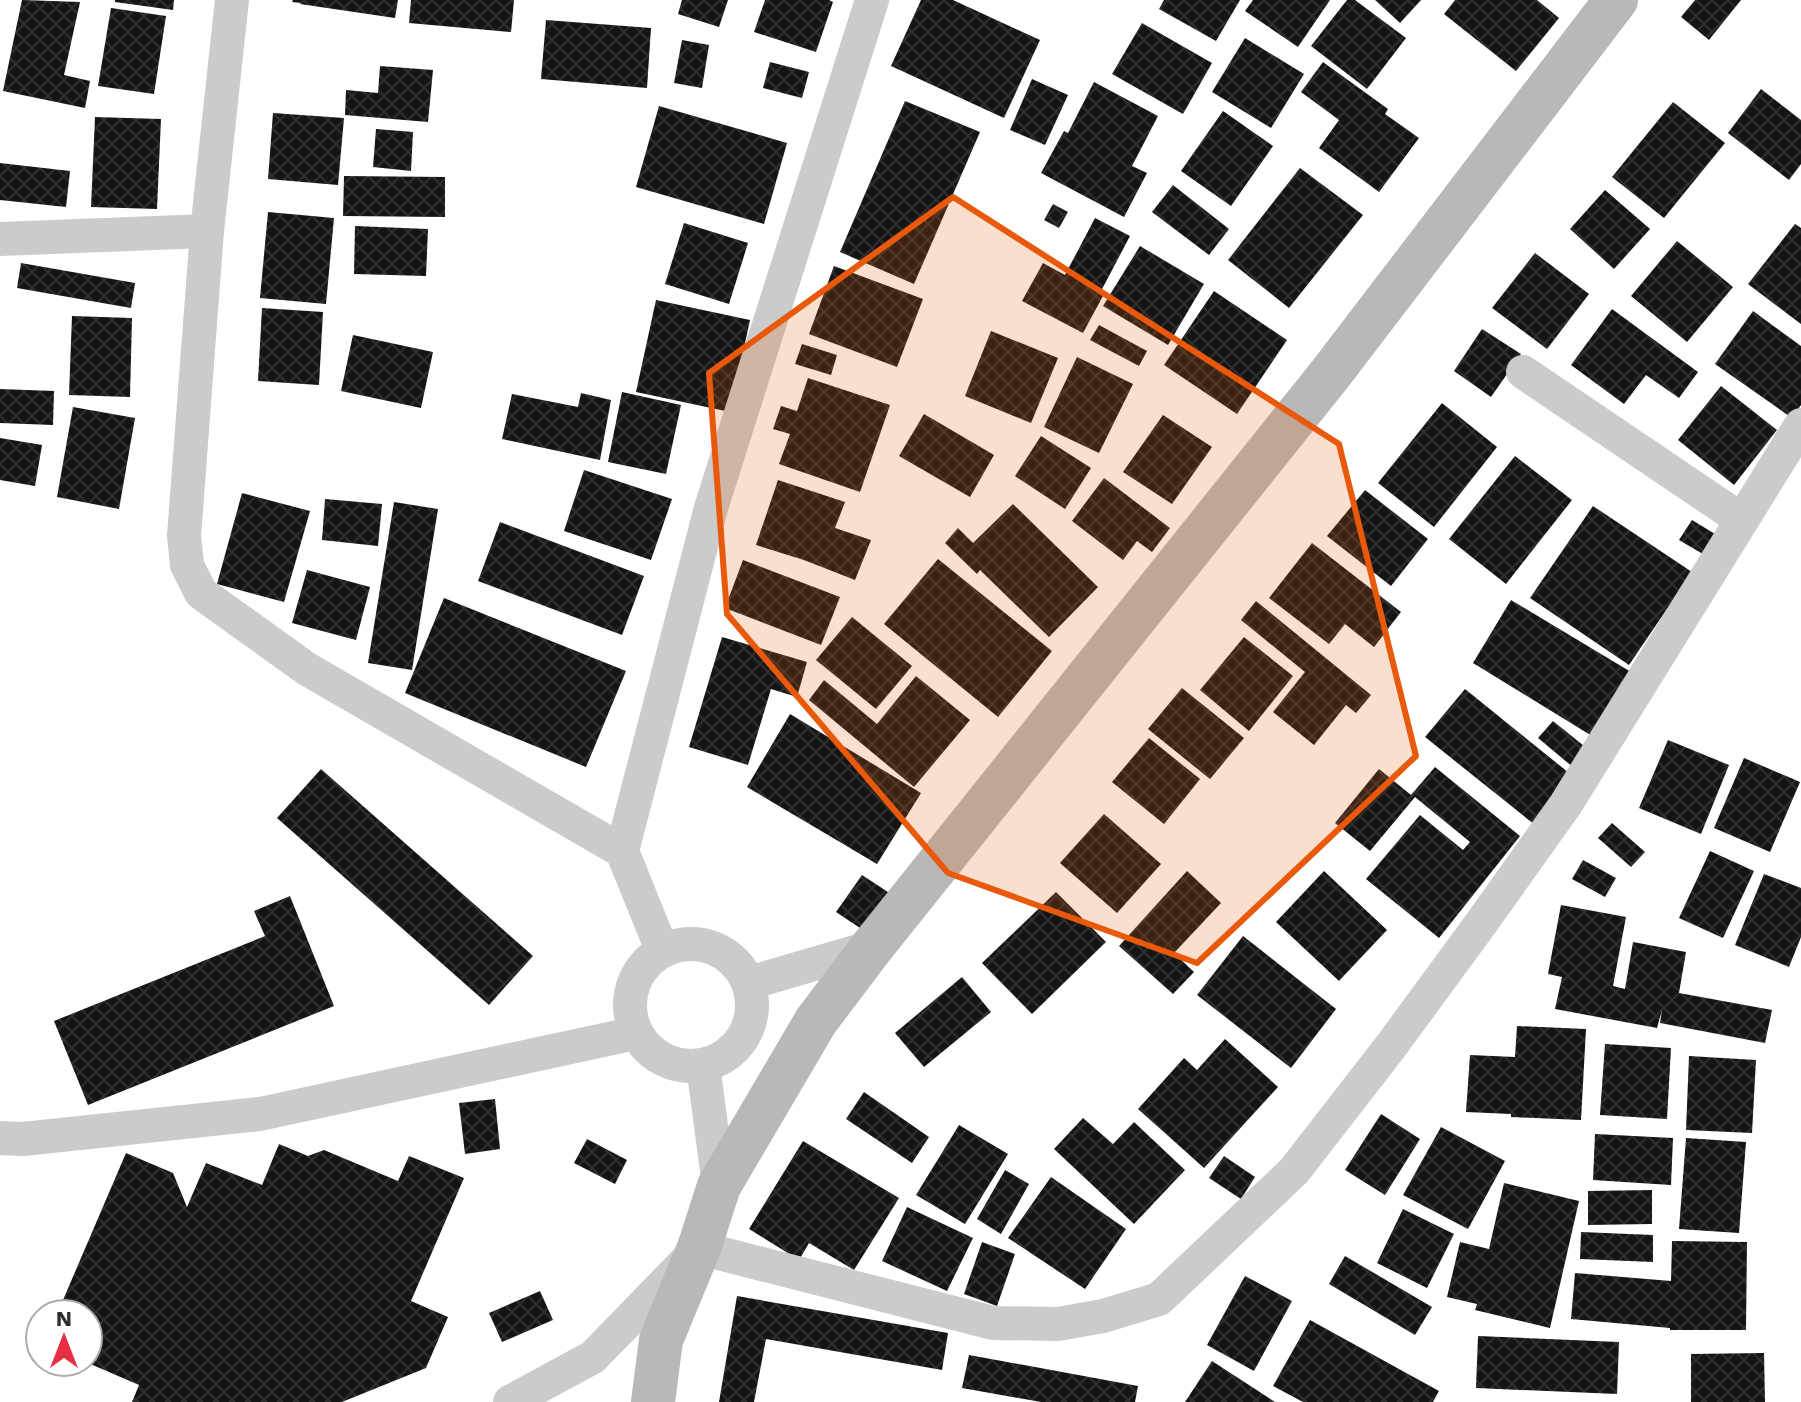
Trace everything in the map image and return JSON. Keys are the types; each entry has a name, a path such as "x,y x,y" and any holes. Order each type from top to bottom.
{"street":[{"path":"232,0 207,231 184,536 187,565 201,593 307,669 622,851"},
{"path":"662,950 622,851 711,508 872,0"},
{"path":"653,1402 661,1340 699,1248 719,1186 816,1021 1341,361 1616,0"},
{"path":"0,239 207,231"},
{"path":"1523,372 1742,520"},
{"path":"699,1248 993,1323 1058,1324 1103,1316 1159,1299 1294,1171 1401,1034 1566,804 1801,425"},
{"path":"696,943 713,947 741,968 749,983 753,1004 749,1025 739,1043 723,1057 703,1065 683,1066 664,1060 648,1049 636,1033 629,1002 639,972 662,950 679,944 696,943"},
{"path":"749,983 872,947"},
{"path":"0,1138 23,1139 260,1114 636,1033"},
{"path":"703,1065 719,1186"},
{"path":"510,1402 593,1357 699,1248"}],"highlighted area":[{"path":"953,197 1339,444 1416,756 1197,963 948,873 727,614 709,373"}],"building":[{"path":"22,0 80,2 64,75 90,81 85,108 3,91"},
{"path":"115,0 174,0 173,10"},
{"path":"293,0 398,0 395,18 300,4"},
{"path":"411,0 514,0 511,32 409,23"},
{"path":"682,0 728,0 719,27 678,14"},
{"path":"765,0 833,2 816,52 754,32"},
{"path":"921,0 953,0 1040,40 1004,118 891,66"},
{"path":"1164,0 1240,0 1216,41 1159,9"},
{"path":"1253,0 1330,0 1298,47 1245,11"},
{"path":"1347,0 1355,0 1406,38 1367,89 1311,46"},
{"path":"1375,0 1421,0 1400,23"},
{"path":"1455,0 1537,0 1559,18 1516,71 1444,14"},
{"path":"1695,0 1741,0 1709,40 1681,17"},
{"path":"111,8 166,16 154,94 98,86"},
{"path":"546,20 651,28 647,88 541,79"},
{"path":"1142,23 1212,63 1183,114 1112,74"},
{"path":"1245,38 1304,74 1271,128 1212,92"},
{"path":"682,40 709,45 702,88 674,83"},
{"path":"770,62 809,72 802,98 763,88"},
{"path":"1323,62 1388,109 1385,114 1419,138 1379,192 1319,148 1339,120 1301,92"},
{"path":"380,66 433,70 428,122 345,115 346,90 378,93"},
{"path":"1032,79 1068,95 1045,145 1010,130"},
{"path":"1094,82 1158,116 1132,166 1147,173 1124,217 1041,173 1064,131 1068,133"},
{"path":"1761,89 1801,120 1801,164 1789,180 1728,133"},
{"path":"905,101 980,132 914,284 840,252"},
{"path":"1673,102 1725,143 1664,218 1612,177"},
{"path":"659,106 787,143 764,224 636,187"},
{"path":"1223,111 1273,146 1231,206 1181,171"},
{"path":"273,113 344,118 338,185 268,179"},
{"path":"95,117 161,119 157,209 91,207"},
{"path":"376,129 413,132 411,171 373,167"},
{"path":"0,163 70,171 66,207 0,200"},
{"path":"1300,168 1363,215 1289,308 1228,260"},
{"path":"344,176 445,177 445,217 343,216"},
{"path":"1173,185 1229,229 1209,255 1152,212"},
{"path":"1605,190 1650,229 1614,269 1570,229"},
{"path":"1053,204 1068,212 1059,228 1044,220"},
{"path":"268,212 334,218 326,304 260,298"},
{"path":"1095,218 1130,236 1083,333 1022,301 1043,263 1065,275"},
{"path":"684,223 748,243 729,304 665,284"},
{"path":"1795,224 1801,228 1801,324 1748,284"},
{"path":"355,226 428,229 426,276 354,274"},
{"path":"1677,241 1733,287 1687,342 1631,296"},
{"path":"1140,246 1204,284 1168,345 1103,306"},
{"path":"1535,253 1589,294 1547,349 1492,308"},
{"path":"21,263 135,283 131,308 17,288"},
{"path":"834,266 923,299 897,367 809,334"},
{"path":"1214,291 1287,340 1237,414 1164,365"},
{"path":"656,300 750,320 730,412 636,392"},
{"path":"262,308 323,312 319,385 258,381"},
{"path":"1612,309 1698,372 1679,398 1646,375 1624,404 1571,365"},
{"path":"1753,311 1801,346 1801,405 1792,418 1715,364"},
{"path":"72,316 132,318 130,397 69,395"},
{"path":"1099,325 1147,351 1139,366 1090,340"},
{"path":"1482,329 1521,354 1491,397 1454,371"},
{"path":"991,331 1058,358 1031,423 965,396"},
{"path":"353,335 433,352 421,408 341,391"},
{"path":"802,344 837,355 831,375 795,364"},
{"path":"1077,357 1133,384 1099,453 1044,427"},
{"path":"808,378 890,405 860,492 779,464 790,434 773,429 781,406 797,411"},
{"path":"1721,386 1777,430 1734,485 1678,440"},
{"path":"0,389 54,391 53,425 0,423"},
{"path":"622,392 681,405 666,474 608,462"},
{"path":"581,393 611,400 600,460 502,439 512,394 578,407"},
{"path":"1442,403 1497,447 1434,527 1378,483"},
{"path":"73,407 135,418 119,509 57,497"},
{"path":"924,414 994,455 970,497 899,456"},
{"path":"1163,415 1212,447 1172,504 1123,472"},
{"path":"1041,436 1091,468 1065,509 1015,476"},
{"path":"0,438 42,445 35,486 0,480"},
{"path":"1515,456 1572,500 1506,584 1449,539"},
{"path":"584,470 672,499 651,560 564,531"},
{"path":"1104,478 1170,528 1152,552 1137,541 1123,560 1072,521"},
{"path":"778,480 845,502 835,528 871,540 855,580 756,545"},
{"path":"1365,490 1428,539 1391,586 1327,536"},
{"path":"242,493 310,511 284,602 217,584"},
{"path":"325,499 382,504 378,546 322,540"},
{"path":"394,502 438,509 412,670 368,663"},
{"path":"1013,504 1098,587 1049,637 980,570 977,574 945,543 958,528 973,543"},
{"path":"1593,506 1692,572 1629,665 1530,598"},
{"path":"1692,520 1720,537 1708,557 1679,540"},
{"path":"500,522 644,576 622,635 478,581"},
{"path":"1312,543 1401,612 1374,647 1345,624 1329,644 1269,598"},
{"path":"938,559 1052,651 998,717 884,624"},
{"path":"743,560 840,597 821,645 725,608"},
{"path":"307,570 370,587 356,640 292,623"},
{"path":"444,598 626,671 586,767 405,693"},
{"path":"1511,600 1631,672 1592,736 1473,663"},
{"path":"1256,601 1371,695 1356,713 1346,705 1314,745 1273,712 1305,672 1241,620"},
{"path":"852,617 912,666 876,709 816,660"},
{"path":"722,637 807,662 797,697 771,689 748,765 689,747"},
{"path":"1244,637 1293,676 1249,731 1200,690"},
{"path":"916,676 970,720 914,787 809,700 824,680 877,724"},
{"path":"1182,688 1244,738 1210,779 1148,729"},
{"path":"1465,689 1574,777 1535,825 1425,737"},
{"path":"790,714 921,793 877,864 747,787"},
{"path":"1553,721 1589,750 1574,768 1538,738"},
{"path":"1149,738 1200,779 1164,824 1112,782"},
{"path":"1668,740 1729,765 1701,834 1639,808"},
{"path":"1744,758 1800,782 1770,852 1714,828"},
{"path":"1435,767 1520,836 1439,938 1366,879 1420,815 1463,850 1470,842 1415,797 1370,851 1335,823 1379,769 1411,795"},
{"path":"321,769 533,956 489,1005 277,818"},
{"path":"1104,814 1161,864 1117,913 1060,863"},
{"path":"1612,823 1645,852 1631,867 1598,838"},
{"path":"1710,851 1754,871 1723,938 1679,918"},
{"path":"1583,860 1616,878 1605,897 1572,879"},
{"path":"1187,871 1221,903 1174,953 1194,972 1173,994 1119,946"},
{"path":"1324,871 1387,930 1339,981 1276,922"},
{"path":"1764,874 1801,888 1801,937 1789,967 1735,945"},
{"path":"862,875 894,896 869,934 836,912"},
{"path":"1056,892 1106,942 1032,1014 982,963"},
{"path":"290,896 334,1006 88,1105 54,1021 265,936 254,911"},
{"path":"1561,905 1626,917 1613,986 1625,989 1633,942 1686,952 1679,993 1772,1010 1765,1043 1660,1023 1662,1010 1657,1028 1555,1009 1562,977 1548,974"},
{"path":"1243,936 1336,1009 1291,1068 1197,995"},
{"path":"962,977 991,1012 924,1067 895,1033"},
{"path":"1517,1026 1586,1029 1581,1120 1466,1112 1470,1055 1515,1057"},
{"path":"1225,1039 1278,1087 1204,1168 1138,1109 1184,1058 1197,1070"},
{"path":"1605,1044 1671,1048 1667,1119 1600,1115"},
{"path":"1689,1056 1756,1060 1752,1133 1686,1130"},
{"path":"864,1092 929,1137 912,1163 846,1119"},
{"path":"495,1099 500,1149 465,1154 459,1103"},
{"path":"1381,1114 1420,1139 1385,1195 1345,1170"},
{"path":"1083,1118 1113,1144 1134,1122 1185,1170 1134,1224 1054,1149"},
{"path":"959,1125 1008,1154 965,1224 916,1195"},
{"path":"1441,1127 1505,1161 1468,1229 1403,1195"},
{"path":"1595,1134 1673,1138 1671,1185 1593,1180"},
{"path":"1686,1138 1746,1142 1739,1233 1679,1229"},
{"path":"587,1139 627,1160 615,1184 574,1163"},
{"path":"803,1141 899,1198 854,1270 809,1243 799,1260 749,1229"},
{"path":"279,1144 308,1156 324,1150 398,1181 409,1156 464,1178 411,1301 448,1317 426,1368 342,1402 132,1402 139,1385 104,1370 104,1298 64,1298 126,1153 173,1173 187,1207 206,1163 262,1185"},
{"path":"1224,1156 1255,1177 1241,1199 1209,1178"},
{"path":"1005,1170 1029,1184 1001,1234 977,1219"},
{"path":"1051,1177 1126,1229 1085,1289 1008,1238"},
{"path":"1504,1183 1579,1201 1550,1328 1475,1310 1477,1304 1447,1297 1460,1242 1489,1249"},
{"path":"1652,1190 1652,1224 1588,1225 1588,1191"},
{"path":"907,1207 973,1238 947,1291 882,1261"},
{"path":"1403,1209 1454,1234 1427,1288 1377,1263"},
{"path":"1581,1232 1653,1235 1653,1262 1580,1259"},
{"path":"1672,1241 1747,1242 1746,1330 1670,1330 1571,1319 1575,1273 1671,1281"},
{"path":"982,1242 1015,1254 997,1306 964,1294"},
{"path":"1345,1256 1432,1307 1415,1335 1329,1284"},
{"path":"1245,1276 1292,1301 1254,1371 1207,1345"},
{"path":"540,1291 553,1320 502,1342 489,1313"},
{"path":"737,1296 948,1333 942,1370 766,1339 754,1402 719,1402"},
{"path":"1310,1320 1439,1391 1433,1402 1303,1402 1273,1386"},
{"path":"1478,1336 1619,1342 1617,1394 1476,1388"},
{"path":"1764,1353 1765,1402 1691,1402 1691,1354"},
{"path":"969,1355 1138,1386 1135,1402 1041,1402 962,1388"},
{"path":"1212,1361 1275,1402 1185,1402"}]}
